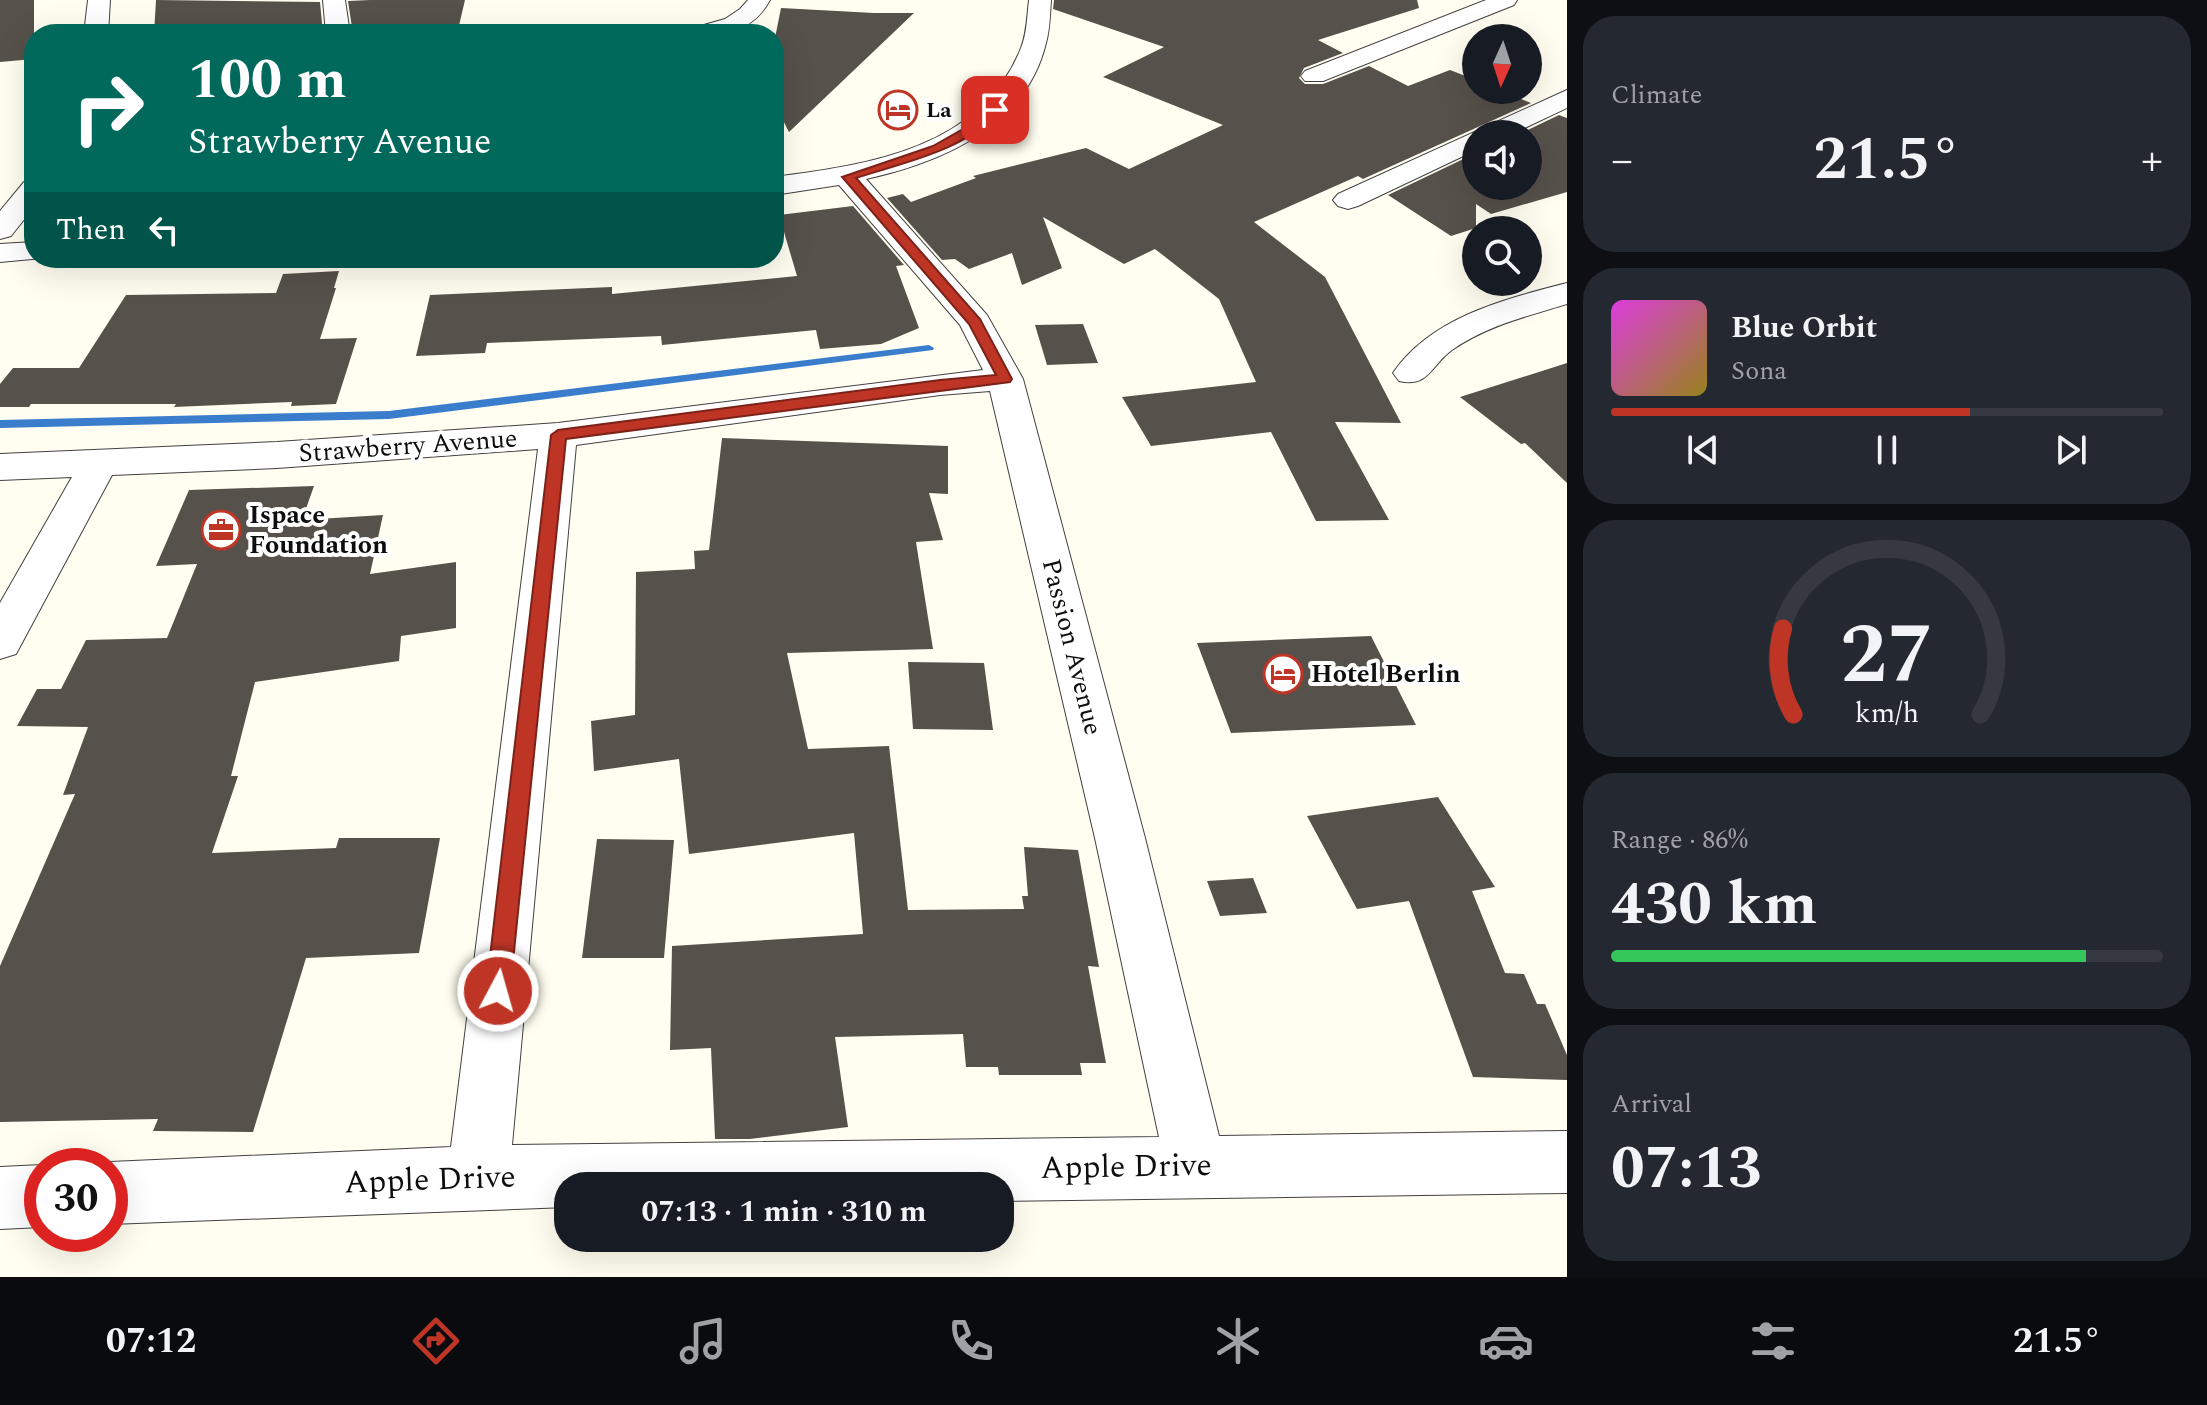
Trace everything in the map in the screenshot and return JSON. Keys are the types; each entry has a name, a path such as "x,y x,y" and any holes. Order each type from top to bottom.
{"street":[{"path":"97,24 99,0"},
{"path":"334,0 337,24"},
{"path":"733,24 747,15 759,0"},
{"path":"784,185 848,177 937,148 981,124 1009,96 1033,48 1040,0"},
{"path":"1314,76 1506,0"},
{"path":"1520,120 1567,98"},
{"path":"1348,200 1462,147"},
{"name":"Passion Avenue","path":"848,177 975,322 1005,379 1120,838 1196,1166"},
{"path":"0,230 24,200"},
{"path":"0,253 24,252"},
{"path":"1411,373 1419,358 1470,327 1567,293"},
{"name":"Strawberry Avenue","path":"0,467 558,435 940,384 1005,379"},
{"path":"478,1177 558,435"},
{"path":"0,642 99,463"},
{"name":"Apple Drive","path":"128,1192 478,1177 1567,1162"},
{"path":"0,1198 24,1197"}],"building":[{"path":"0,0 34,0 34,24 24,24 24,60 0,62"},
{"path":"156,0 320,2 322,24 155,24"},
{"path":"465,0 459,24 351,24 348,1"},
{"path":"1054,0 1417,0 1419,8 1318,40 1343,53 1304,68 1299,78 1305,84 1323,84 1369,66 1408,86 1450,70 1462,75 1462,104 1529,104 1493,120 1462,120 1462,134 1363,179 1358,176 1254,222 1325,277 1401,423 1335,422 1389,520 1316,521 1271,432 1151,446 1122,397 1256,382 1219,299 1155,249 1124,264 1043,217 1062,268 1022,285 1012,253 969,269 955,259 942,260 887,198 903,194 911,202 976,178 973,176 1086,148 1129,169 1223,125 1103,77 1164,47 1053,9"},
{"path":"781,8 914,13 789,132 784,122 784,24 778,24"},
{"path":"1559,115 1567,118 1567,192 1542,199 1542,123"},
{"path":"1462,160 1462,200 1539,200 1491,214 1476,204 1476,216 1462,216 1462,232 1451,236 1388,195"},
{"path":"853,206 904,265 896,266 919,328 881,344 820,349 816,330 662,345 661,336 487,343 485,353 416,356 430,295 612,287 612,294 797,276 784,232 784,214"},
{"path":"339,271 320,339 357,338 336,404 291,406 292,402 174,407 176,404 31,404 29,407 0,407 0,384 13,368 79,368 126,295 276,293 283,274"},
{"path":"1083,324 1098,363 1047,365 1035,325"},
{"path":"1567,363 1567,483 1525,443 1521,444 1460,397"},
{"path":"722,438 948,446 948,494 929,493 943,540 916,542 933,649 787,653 808,749 889,746 908,910 1024,909 1022,896 1028,896 1024,847 1078,850 1099,967 1088,966 1106,1063 1080,1063 1082,1075 999,1075 998,1067 966,1067 963,1034 835,1037 848,1127 750,1139 715,1139 711,1048 670,1050 672,946 863,934 854,833 689,854 679,759 594,771 591,721 635,715 636,572 695,569 694,551 709,550"},
{"path":"314,486 302,520 383,515 370,574 456,562 456,628 401,636 399,661 255,682 231,776 238,776 212,853 336,848 339,838 440,838 419,953 306,958 253,1132 153,1131 158,1119 0,1122 0,966 75,794 63,795 88,727 17,726 37,689 61,689 86,640 167,638 197,564 156,566 189,490"},
{"path":"1371,636 1416,725 1231,733 1197,643"},
{"path":"908,662 984,663 993,730 913,729"},
{"path":"1438,797 1495,887 1472,891 1505,973 1524,974 1537,1004 1545,1004 1567,1055 1567,1080 1473,1077 1409,901 1357,909 1307,816"},
{"path":"597,839 674,840 664,958 582,958"},
{"path":"1253,878 1267,913 1220,916 1207,881"}],"waterway":[{"path":"0,424 389,415 929,348"}],"place":[{"name":"La","path":"898,110"},
{"name":"Ispace Foundation","path":"221,530"},
{"name":"Hotel Berlin","path":"1283,674"}],"route":[{"path":"498,991 558,435 940,384 1005,379 975,322 848,177 896,164 937,148 981,124 995,110"}]}
